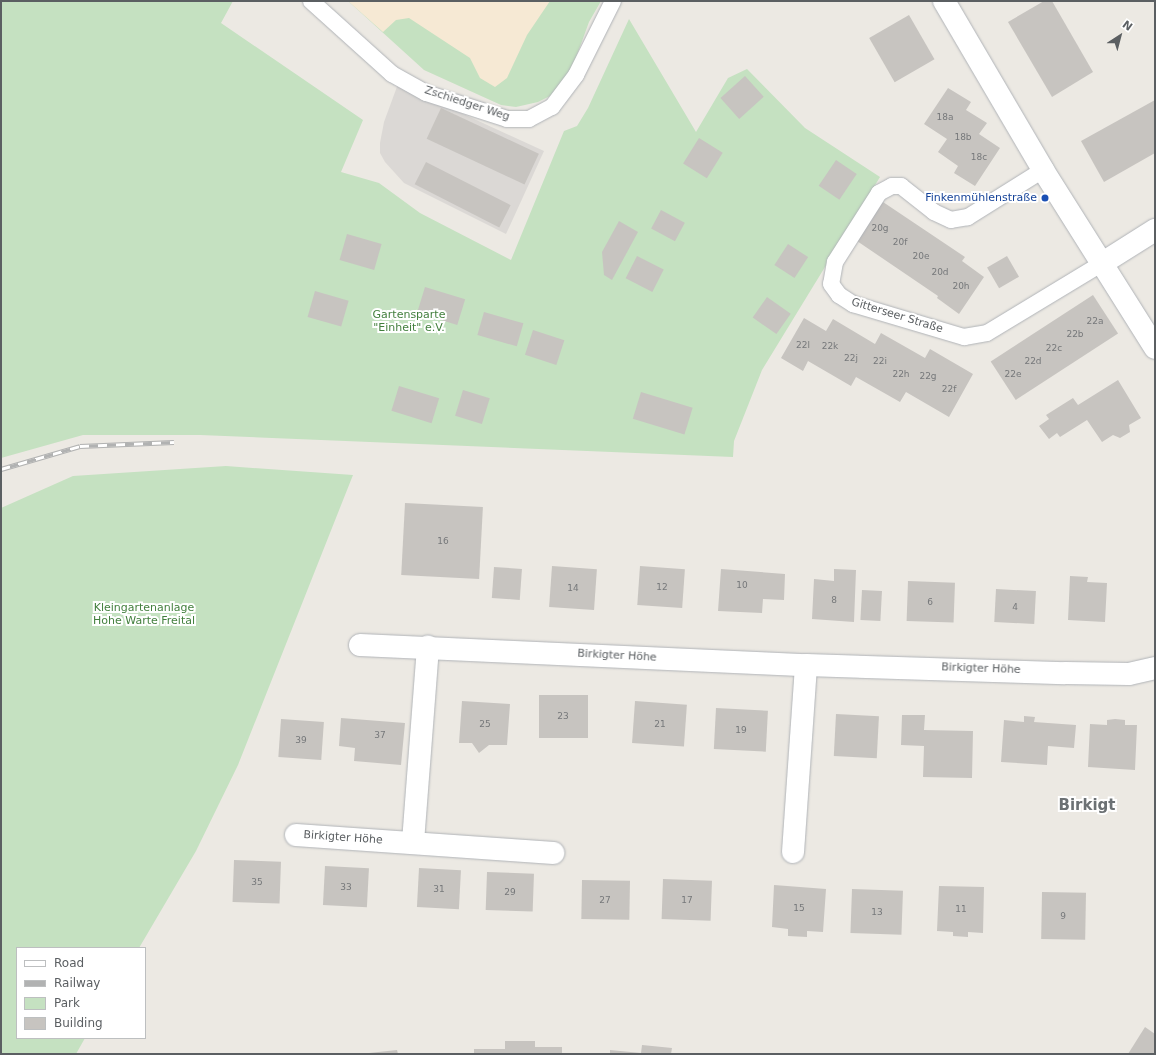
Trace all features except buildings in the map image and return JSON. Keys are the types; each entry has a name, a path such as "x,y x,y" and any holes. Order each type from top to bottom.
{"street":[{"path":"944,1 1043,170 1155,348"},
{"path":"1101,264 1155,230"},
{"name":"Birkigter Höhe","path":"360,645 806,665 1129,674 1155,668"},
{"path":"413,842 428,647"},
{"path":"793,852 806,665"},
{"name":"Birkigter Höhe","path":"296,835 553,853"}],"lane":[{"name":"Zschiedger Weg","path":"311,1 392,74 426,93 507,119 529,119 552,107 576,75 613,1"},
{"name":"Gitterseer Straße","path":"1043,170 968,217 951,220 934,212 901,186 892,186 879,193 835,262 831,284 839,295 854,304 964,337 987,333 1101,264"}],"shaded area":[{"path":"398,84 544,151 506,234 404,183 385,162 380,153 380,143 384,122"}],"green space":[{"name":"Gartensparte \"Einheit\" e.V.","path":"1,1 233,1 221,23 363,120 341,172 379,183 420,213 511,260 564,131 577,126 588,108 629,19 696,132 728,78 747,69 805,128 880,177 762,370 734,441 733,457 200,435 83,435 1,458"},
{"path":"348,1 601,1 589,22 570,74 556,93 538,102 516,107 501,105 424,70"},
{"name":"Kleingartenanlage Hohe Warte Freital","path":"226,466 353,475 238,765 196,851 140,947 16,947 16,1039 84,1039 76,1054 1,1054 1,508 73,476"}],"sand":[{"path":"348,1 550,1 527,35 507,78 495,87 480,78 470,58 409,18 396,20 383,32"}],"railway":[{"path":"1,469 80,446 174,442"}],"place":[{"name":"Finkenmühlenstraße","path":"1045,198"}],"district":[{"name":"Birkigt","path":"1087,806"}]}
